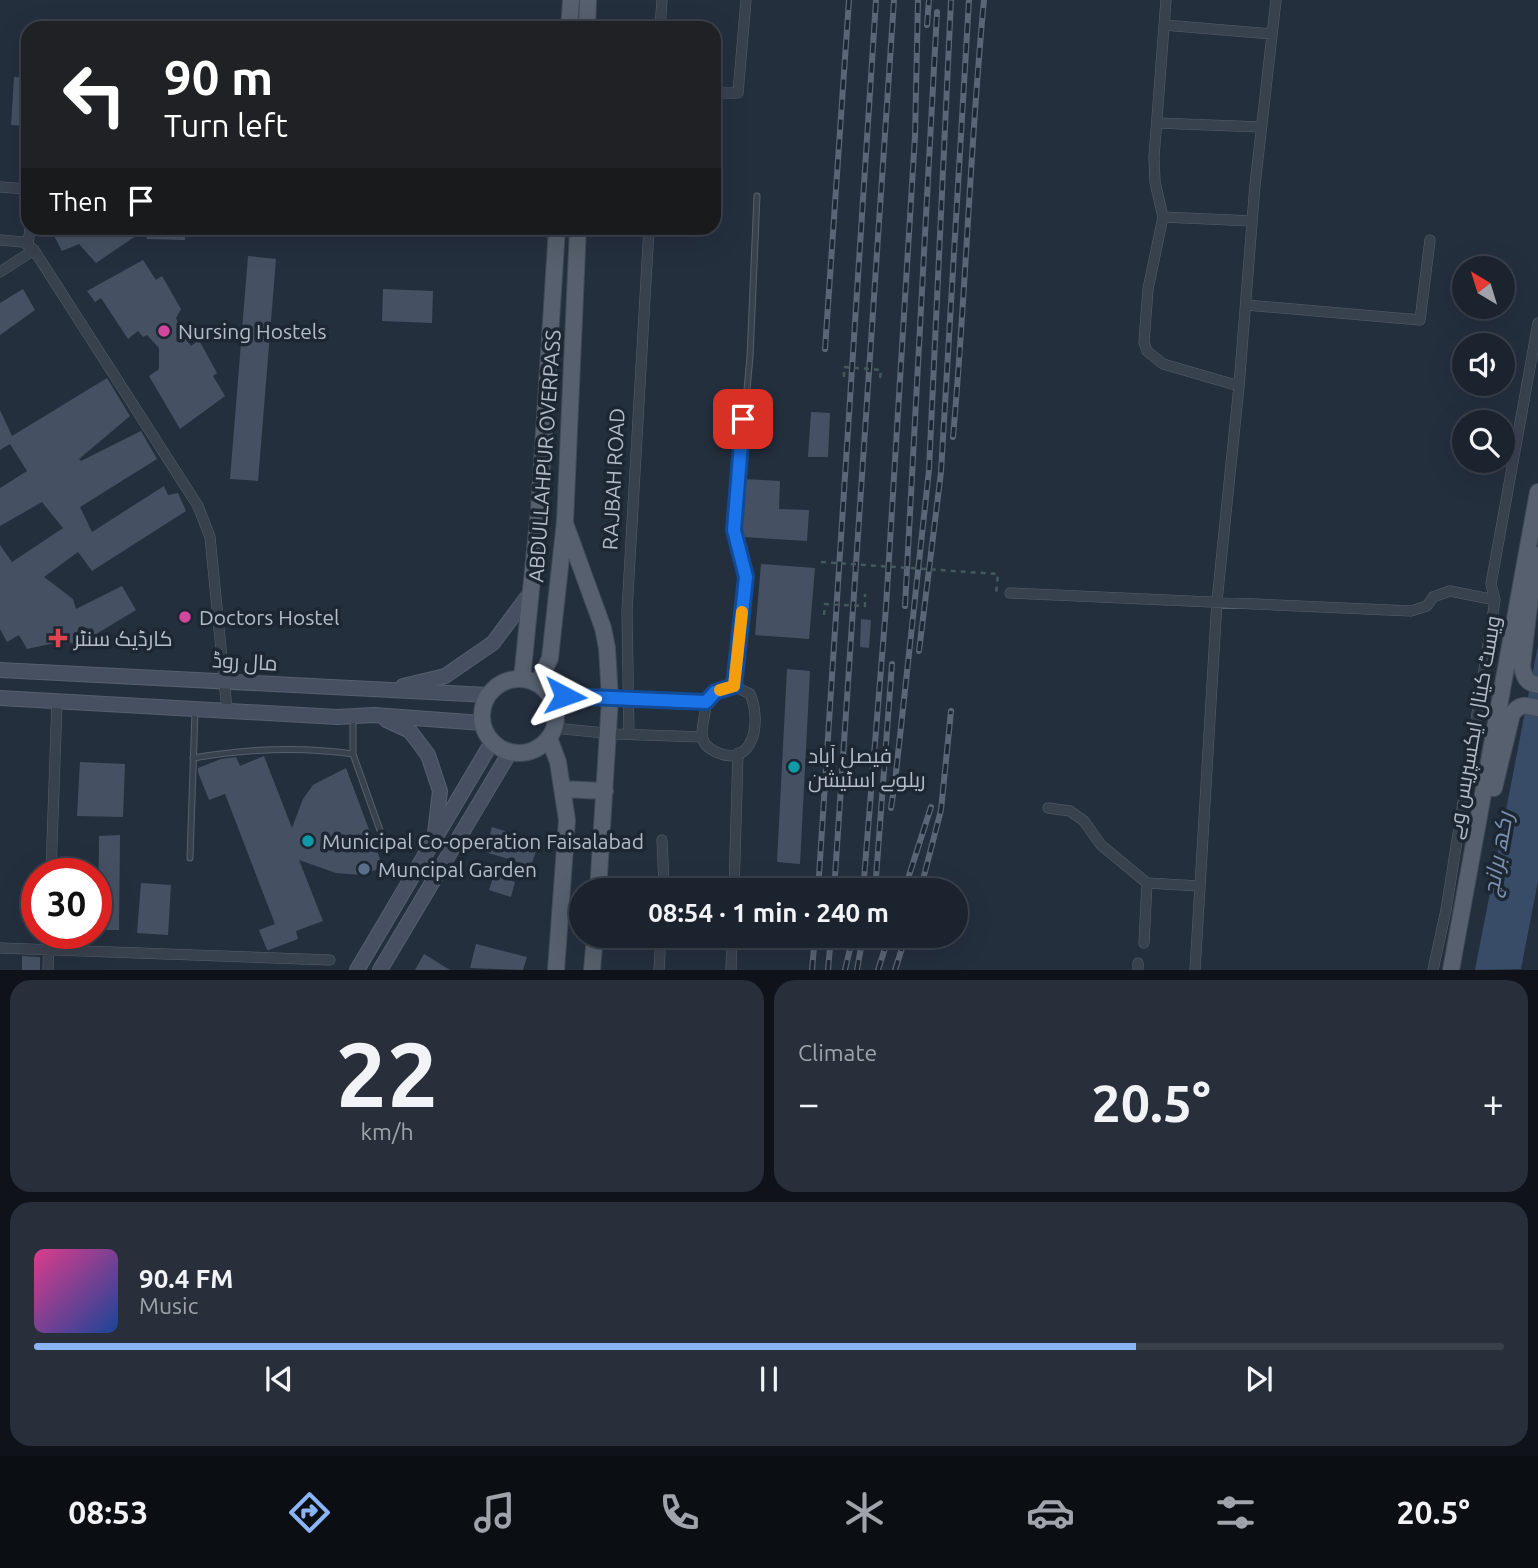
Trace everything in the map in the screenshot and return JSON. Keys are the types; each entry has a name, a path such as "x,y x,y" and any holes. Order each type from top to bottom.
{"main road":[{"path":"588,21 589,0"},
{"name":"ABDULLAHPUR OVERPASS","path":"522,678 532,592 557,235"},
{"name":"ABDULLAHPUR OVERPASS","path":"544,690 565,521 578,235"},
{"name":"ویسٹ کینال ایکسپریس وے","path":"1451,970 1538,492"},
{"name":"RAJBAH ROAD","path":"565,521 603,628 610,699 599,878"},
{"path":"1534,684 1525,678 1522,666 1538,528"},
{"path":"384,690 445,676 497,640 532,592"},
{"name":"مال روڈ","path":"0,670 488,695"},
{"path":"552,733 531,751 510,752 492,742 482,723 488,695 503,682 522,678 544,690 556,717 552,733 567,820 556,970"},
{"path":"0,698 195,709 374,715 482,723"},
{"path":"1465,900 1512,714 1520,706 1532,706"},
{"path":"374,715 410,731 428,755 440,791 435,842"},
{"path":"357,970 492,742"},
{"path":"380,970 510,752"},
{"path":"562,789 605,791"},
{"path":"593,970 594,948"}],"street":[{"path":"660,21 662,0"},
{"path":"721,93 738,93 746,0"},
{"path":"1166,0 1155,182 1163,217 1148,289 1144,342 1147,351 1163,363 1239,386"},
{"path":"1195,970 1217,601 1261,127 1276,0"},
{"path":"1164,25 1272,34"},
{"path":"1157,123 1261,127"},
{"path":"0,187 21,188"},
{"path":"1163,217 1252,221"},
{"path":"30,235 31,248"},
{"name":"RAJBAH ROAD","path":"629,734 627,611 649,235"},
{"path":"0,240 23,242 31,248 198,506 210,537 227,710"},
{"path":"1246,305 1420,320 1430,240"},
{"path":"0,272 31,248"},
{"path":"1433,970 1446,910 1494,600 1490,584 1538,323"},
{"path":"1010,593 1411,611 1427,606 1433,597 1450,591 1494,600"},
{"path":"734,686 750,694 756,714 754,737 738,753 722,754 704,744 702,737 706,702 715,692 734,686"},
{"path":"544,690 610,699 706,702"},
{"path":"52,858 57,701"},
{"path":"552,733 702,737"},
{"path":"734,878 738,753"},
{"path":"1048,808 1070,811 1084,821 1101,845 1147,883 1199,886"},
{"path":"662,840 663,878"},
{"path":"1144,943 1147,883"},
{"path":"0,948 330,960"},
{"path":"659,970 660,948"},
{"path":"731,970 732,948"},
{"path":"48,970 49,950"}],"lane":[{"path":"734,686 746,577 734,530 750,357 757,196"},
{"path":"190,858 195,709"},
{"path":"353,716 353,754 387,850"},
{"path":"193,758 234,751 269,749 353,754"}],"path":[{"path":"844,377 844,367 881,370 880,379"},
{"path":"821,562 998,574 996,594"},
{"path":"824,615 825,604 865,606 865,594"}],"water":[{"path":"1538,645 1538,881 1521,969 1475,970"}],"building":[{"path":"14,77 21,78 21,126 11,125"},
{"path":"54,235 137,235 96,263 79,244 62,251"},
{"path":"147,235 185,235 185,240 147,239"},
{"path":"248,256 276,259 258,481 230,479"},
{"path":"143,260 156,280 162,276 181,309 176,318 177,327 191,346 199,340 217,373 213,376 225,396 180,429 149,376 159,369 159,348 147,335 143,337 138,331 128,339 101,298 95,302 87,291"},
{"path":"23,289 35,310 0,335 0,303"},
{"path":"383,289 433,291 432,323 382,321"},
{"path":"107,378 130,416 79,459 81,461 141,431 157,459 80,507 92,532 164,486 168,495 178,493 186,511 92,571 78,552 44,577 73,599 76,609 122,586 136,610 78,645 64,641 27,649 19,635 7,642 0,629 0,545 12,562 63,528 42,502 0,526 0,488 27,471 10,444 0,450 0,410 12,436"},
{"path":"811,412 830,413 828,457 808,457"},
{"path":"744,479 780,481 779,509 809,510 807,541 742,537"},
{"path":"761,564 815,568 809,639 755,635"},
{"path":"861,619 871,620 869,648 860,647"},
{"name":"فیصل آباد ریلوے اسٹیشن","path":"787,669 810,671 800,864 777,862"},
{"name":"Municipal Co-operation Faisalabad","path":"264,756 292,828 303,799 313,785 346,768 383,867 362,875 336,873 299,860 323,921 296,931 298,939 269,950 259,930 275,924 225,794 209,800 198,772 198,768 221,759 236,757 240,766"},
{"path":"80,762 125,764 123,817 77,816"},
{"path":"492,827 539,842 531,866 485,852"},
{"path":"120,835 119,930 112,930 112,858 99,858 99,836"},
{"path":"494,875 515,882 511,897 489,890"},
{"path":"141,883 171,885 168,935 137,933"},
{"path":"476,944 527,957 523,970 470,968"},
{"path":"424,954 450,970 415,970"},
{"path":"22,956 40,957 40,970 22,970"}],"railway":[{"path":"825,349 849,0"},
{"path":"819,878 876,0"},
{"path":"835,878 894,0"},
{"path":"864,878 886,607 915,136 918,0"},
{"path":"927,25 929,0"},
{"path":"891,808 929,470 951,0"},
{"path":"919,651 941,472 969,0"},
{"path":"953,437 984,0"},
{"path":"905,606 937,12"},
{"path":"876,878 892,664"},
{"path":"923,878 941,810 951,711"},
{"path":"908,878 931,807"},
{"path":"812,970 814,948"},
{"path":"828,970 830,948"},
{"path":"845,970 850,948"},
{"path":"857,970 861,948"},
{"path":"878,970 885,948"},
{"path":"895,970 902,948"}],"slow traffic":[{"path":"720,690 734,686 742,612"}],"place":[{"name":"Nursing Hostels","path":"164,331"},
{"name":"Doctors Hostel","path":"185,617"},
{"name":"کارڈیک سنٹر","path":"58,638"},
{"name":"فیصل آباد ریلوے اسٹیشن","path":"794,767"},
{"name":"Municipal Co-operation Faisalabad","path":"308,841"},
{"name":"Muncipal Garden","path":"364,869"}],"route":[{"path":"565,696 706,702 715,692 734,686 746,577 734,530 743,419"}],"water label":[{"name":"رکھ برانچ","path":"1497,854"}]}
